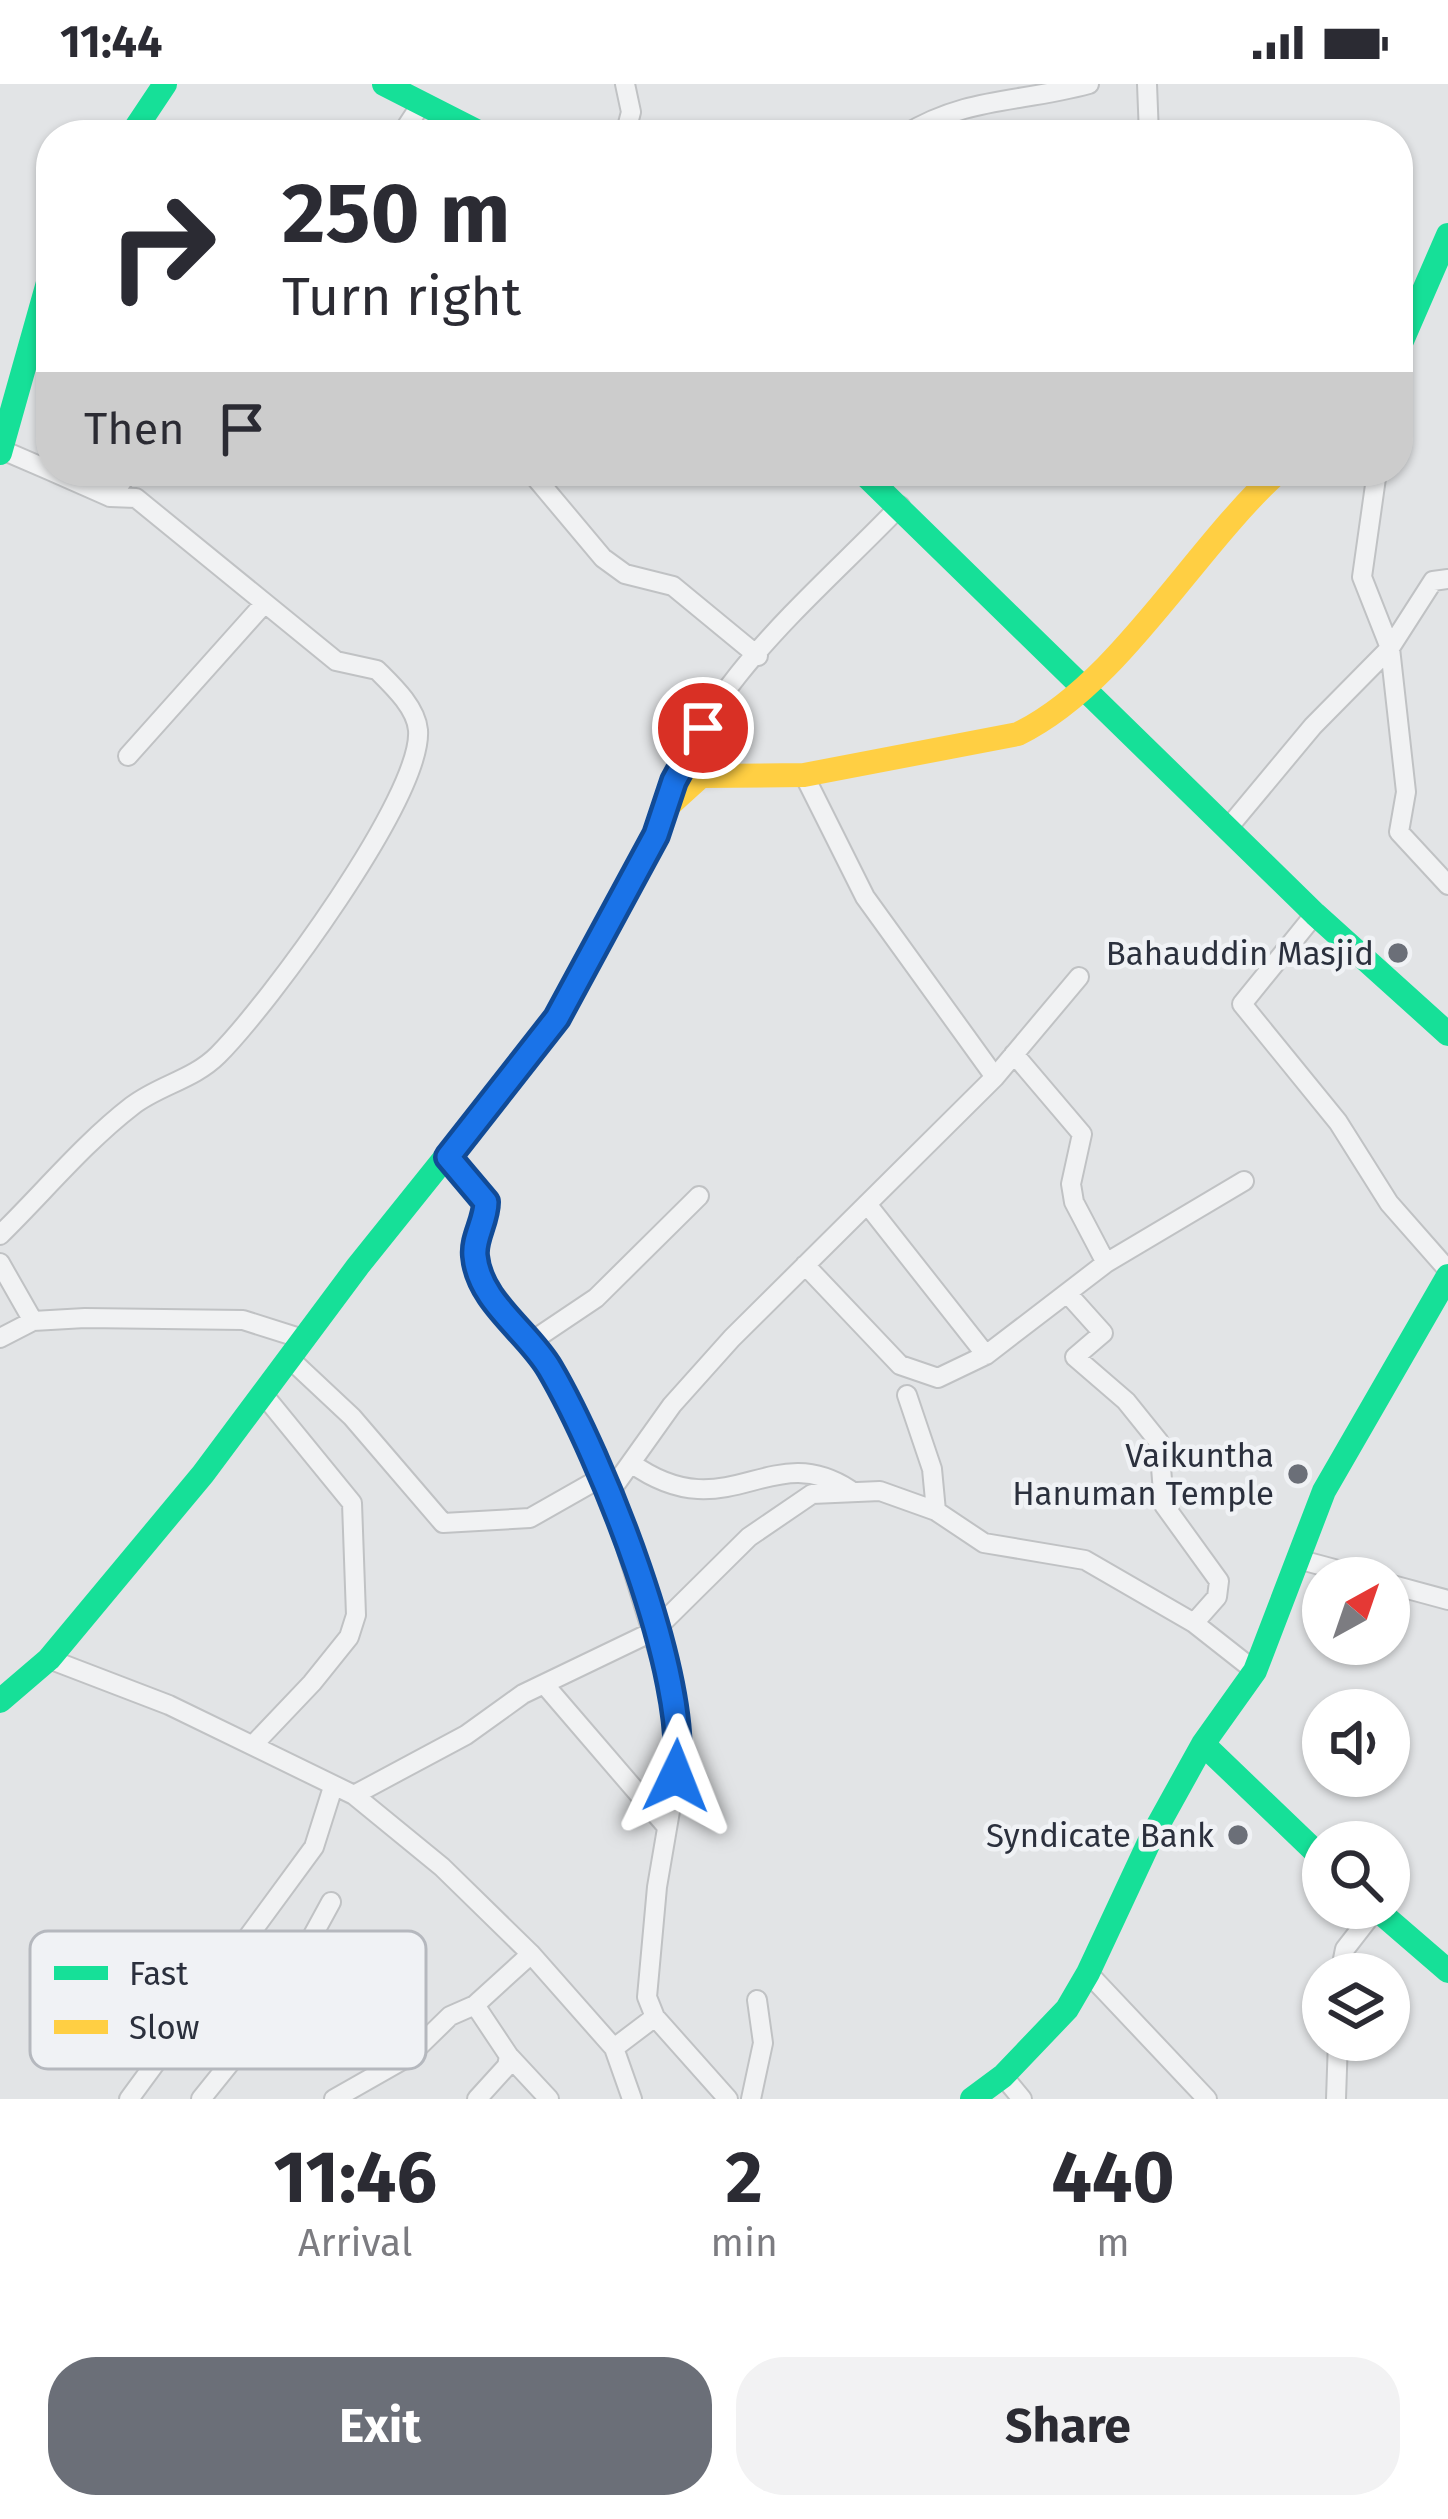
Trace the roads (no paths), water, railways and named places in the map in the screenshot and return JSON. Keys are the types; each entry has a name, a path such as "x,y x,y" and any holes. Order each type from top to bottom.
{"street":[{"path":"140,120 164,84"},
{"path":"384,84 455,120"},
{"path":"626,84 630,120"},
{"path":"929,120 985,100 1089,84"},
{"path":"1147,84 1148,120"},
{"path":"411,120 422,103"},
{"path":"1413,323 1448,235"},
{"path":"36,316 6,404 0,451 36,465"},
{"path":"0,1235 132,1106 194,1075 220,1054 313,937 412,767 418,724 377,670 336,661 263,605 158,512 136,498 110,496 86,486"},
{"path":"110,496 118,486"},
{"path":"543,486 603,558 626,574 673,586 758,656"},
{"path":"878,486 1316,914 1448,1034"},
{"path":"668,806 701,776 738,772 804,775 1018,734 1088,692 1237,508 1262,486"},
{"path":"1375,486 1362,577 1390,648 1406,792 1399,832 1448,885"},
{"path":"0,1701 49,1659 557,1018 668,806 686,753 758,656 900,506"},
{"path":"1228,828 1313,726 1390,648 1433,581 1448,578"},
{"path":"128,756 263,605"},
{"path":"804,775 866,897 995,1077"},
{"path":"972,2099 1003,2076 1066,2009 1088,1973 1152,1836 1203,1744 1255,1672 1324,1491 1448,1273 1389,1203 1338,1122 1242,1004 1316,914"},
{"path":"0,1338 33,1321 243,1320 296,1348 443,1523 530,1519 607,1484 631,1463 672,1405 995,1077 1079,976"},
{"path":"1014,1054 1082,1134 1071,1184 1074,1202 1106,1263"},
{"path":"448,1157 486,1202 474,1255 484,1281 547,1363 607,1484 654,1631 682,1741 647,1966 647,1997 656,2017 728,2099"},
{"path":"805,1265 900,1365 938,1378 986,1355 1106,1263 1244,1181"},
{"path":"529,1342 596,1298 699,1196"},
{"path":"867,1204 986,1355"},
{"path":"0,1263 33,1321"},
{"path":"1068,1294 1103,1333 1075,1357 1126,1401 1159,1442 1164,1505 1219,1581 1217,1597 1195,1623"},
{"path":"254,1744 312,1683 349,1636 356,1615 352,1503 263,1394"},
{"path":"907,1395 932,1469 936,1510"},
{"path":"631,1463 659,1483 688,1492 724,1490 802,1471 830,1476 850,1490"},
{"path":"354,1795 466,1735 544,1684 654,1631 787,1507 812,1494 880,1491 936,1510 983,1543 1085,1560 1195,1623 1255,1672"},
{"path":"1410,1590 1448,1600"},
{"path":"49,1659 254,1744 354,1795 442,1867 531,1954 614,2048 632,2099"},
{"path":"544,1684 667,1827"},
{"path":"1203,1744 1302,1839"},
{"path":"252,1931 314,1847 333,1787"},
{"path":"316,1931 332,1902"},
{"path":"1399,1929 1448,1971"},
{"path":"426,2040 458,2010 475,2005 531,1954"},
{"path":"1088,1973 1207,2099"},
{"path":"751,2099 763,2043 757,2000"},
{"path":"475,2005 509,2056 549,2099"},
{"path":"614,2048 656,2017"},
{"path":"477,2099 507,2066 509,2056"},
{"path":"1336,2099 1337,2061"},
{"path":"129,2099 151,2069"},
{"path":"201,2099 225,2069"},
{"path":"334,2099 387,2069"},
{"path":"1003,2076 1022,2099"}],"place":[{"name":"Bahauddin Masjid","path":"1398,953"},
{"name":"Vaikuntha Hanuman Temple","path":"1298,1474"},
{"name":"Syndicate Bank","path":"1238,1835"}]}
